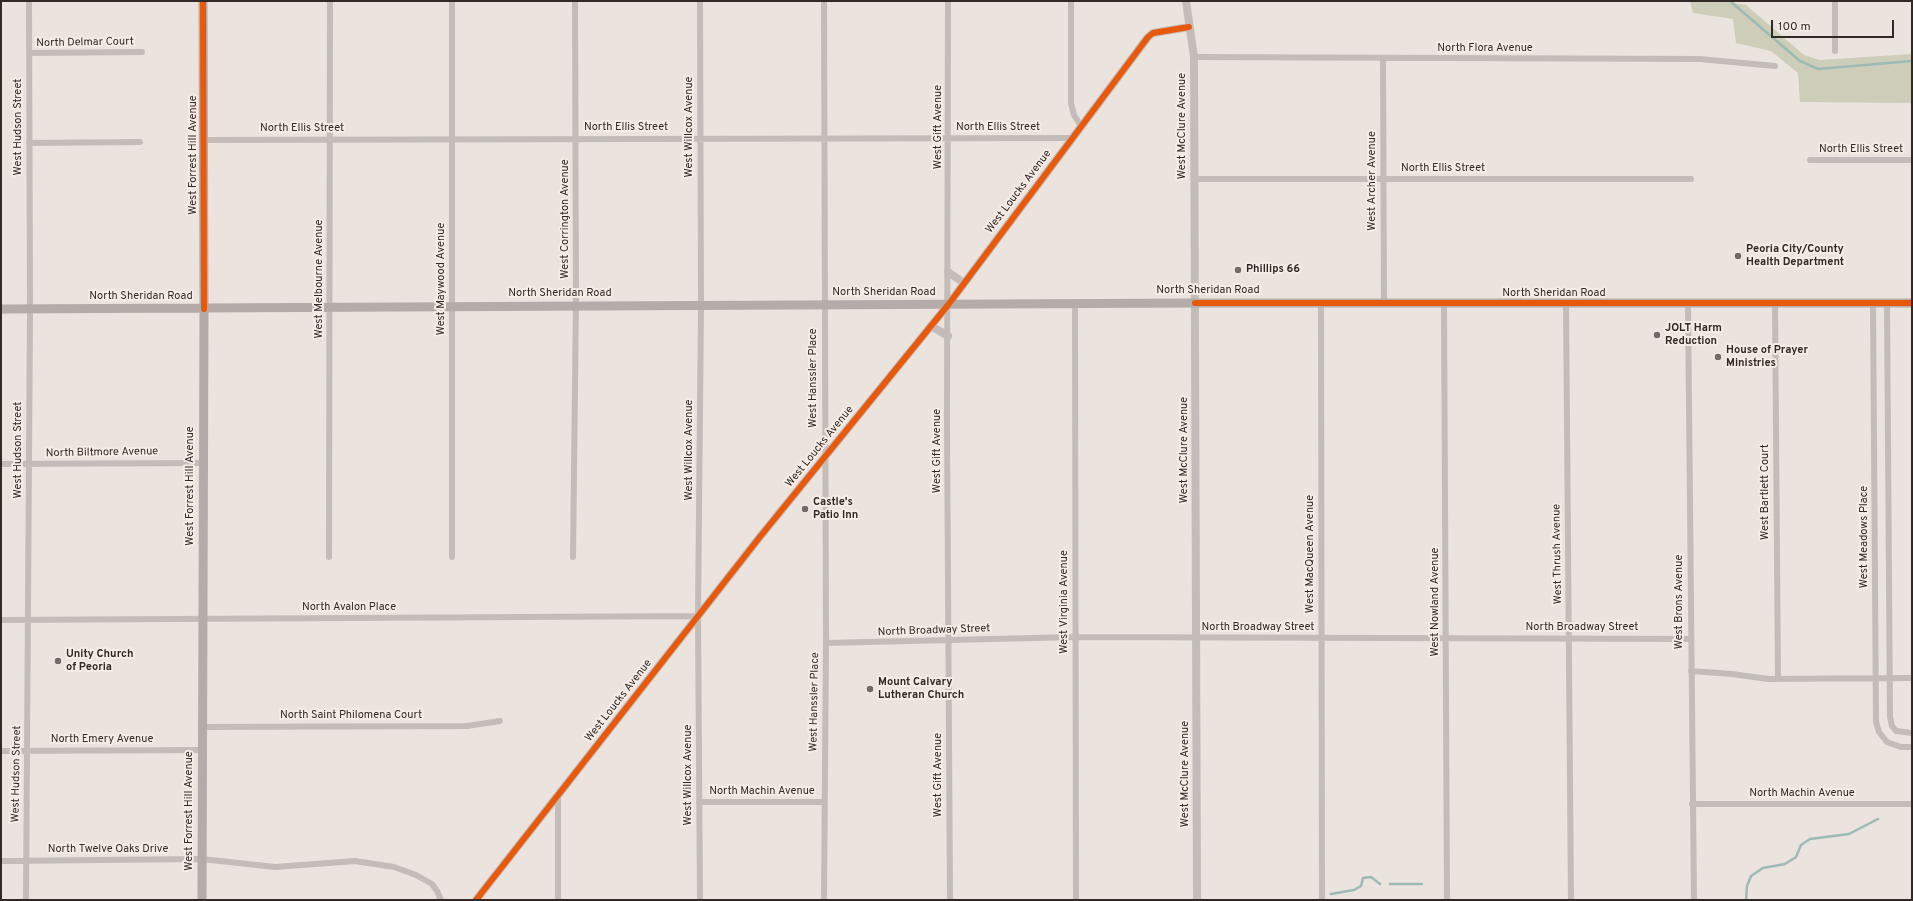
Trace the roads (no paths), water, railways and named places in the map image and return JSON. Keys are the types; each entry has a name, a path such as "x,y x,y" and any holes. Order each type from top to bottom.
{"main road":[{"name":"West Forrest Hill Avenue","path":"202,900 202,462 204,309 203,1"},
{"name":"North Sheridan Road","path":"1,309 1195,303 1912,303"}],"street":[{"name":"West Hudson Street","path":"26,900 30,309 29,1"},
{"name":"West Melbourne Avenue","path":"329,557 330,1"},
{"name":"West Maywood Avenue","path":"452,1 452,557"},
{"name":"West Corrington Avenue","path":"573,557 577,138 575,1"},
{"name":"West Willcox Avenue","path":"700,1 701,306 698,616 700,900"},
{"name":"West Hanssler Place","path":"824,1 824,459 826,643 824,900"},
{"name":"West Gift Avenue","path":"948,1 948,641 950,900"},
{"path":"1071,1 1071,103 1074,115 1081,126"},
{"name":"West McClure Avenue","path":"1186,1 1194,57 1197,900"},
{"path":"1835,1 1835,51"},
{"name":"West Loucks Avenue","path":"476,900 698,616 948,305 1152,33 1189,27"},
{"name":"North Delmar Court","path":"29,53 142,52"},
{"name":"North Flora Avenue","path":"1194,57 1383,59 1699,59 1775,66"},
{"name":"West Archer Avenue","path":"1383,59 1384,304"},
{"name":"North Ellis Street","path":"204,140 452,138 1072,138"},
{"path":"30,143 140,142"},
{"name":"North Ellis Street","path":"1810,160 1912,160"},
{"name":"North Ellis Street","path":"1195,179 1691,179"},
{"path":"948,272 964,284"},
{"name":"West Meadows Place","path":"1873,303 1876,679 1878,728"},
{"path":"1887,303 1890,678 1891,724 1897,732 1895,745"},
{"name":"West Virginia Avenue","path":"1075,304 1076,900"},
{"name":"West MacQueen Avenue","path":"1321,304 1322,900"},
{"name":"West Nowland Avenue","path":"1444,304 1447,900"},
{"name":"West Thrush Avenue","path":"1566,304 1571,900"},
{"name":"West Brons Avenue","path":"1688,304 1694,900"},
{"name":"West Bartlett Court","path":"1775,304 1778,679"},
{"path":"931,326 948,336"},
{"name":"North Biltmore Avenue","path":"1,464 202,462"},
{"name":"North Avalon Place","path":"1,620 698,616"},
{"name":"North Broadway Street","path":"826,643 1075,637 1569,637 1691,639"},
{"path":"1691,671 1778,679 1912,678"},
{"name":"North Saint Philomena Court","path":"202,727 460,726 500,721"},
{"path":"1891,724 1878,728 1883,738 1895,745 1912,747"},
{"path":"1897,732 1912,733"},
{"name":"North Emery Avenue","path":"1,751 202,750"},
{"path":"558,796 558,900"},
{"name":"North Machin Avenue","path":"699,802 824,802"},
{"name":"North Machin Avenue","path":"1692,804 1912,804"},
{"name":"North Twelve Oaks Drive","path":"1,861 202,859 263,867 288,867 343,861 380,864 394,867 425,880 437,891 441,900"}],"waterway":[{"path":"1730,1 1800,61 1818,69 1912,61"},
{"path":"1746,900 1747,886 1751,876 1763,868 1785,864 1796,857 1801,845 1810,839 1849,834 1878,819"},
{"path":"1331,894 1354,890 1361,886 1363,878 1371,877 1380,884"},
{"path":"1390,884 1422,884"}],"place":[{"name":"Peoria City/County Health Department","path":"1738,256"},
{"name":"Phillips 66","path":"1238,270"},
{"name":"JOLT Harm Reduction","path":"1657,335"},
{"name":"House of Prayer Ministries","path":"1718,357"},
{"name":"Castle's Patio Inn","path":"805,509"},
{"name":"Unity Church of Peoria","path":"58,661"},
{"name":"Mount Calvary Lutheran Church","path":"870,689"}]}
